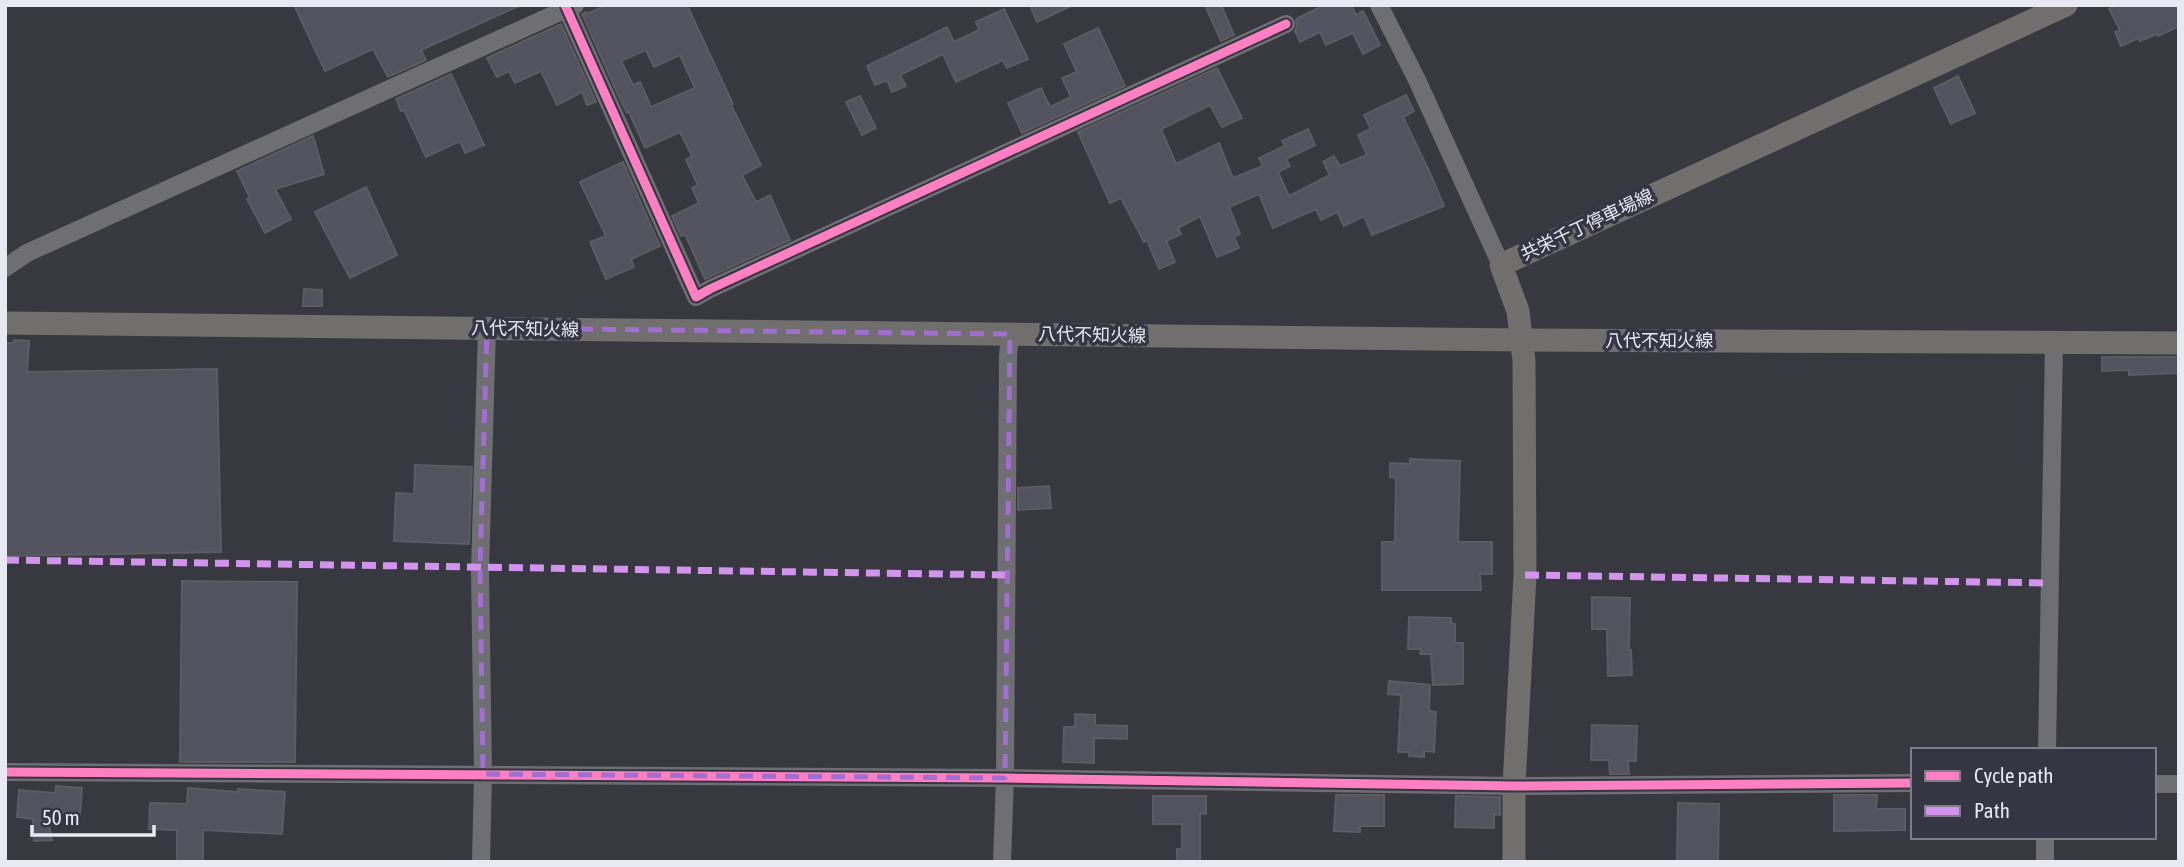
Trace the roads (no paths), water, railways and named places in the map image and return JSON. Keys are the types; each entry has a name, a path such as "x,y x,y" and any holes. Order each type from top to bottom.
{"main road":[{"name":"共栄千丁停車場線","path":"1514,862 1514,786 1525,575 1524,361 1518,311 1501,265 2066,5"},
{"name":"八代不知火線","path":"5,323 1522,340 2179,343"}],"street":[{"path":"1379,5 1501,265"},
{"path":"5,268 27,253 569,7 696,298 722,283 1286,24"},
{"path":"481,862 483,774 480,569 487,328"},
{"path":"1002,862 1005,778 1007,369 1010,334"},
{"path":"2046,748 2054,343"},
{"path":"5,772 1005,778 1514,786 1911,783"},
{"path":"2156,784 2179,784"},
{"path":"2045,839 2045,862"}]}
